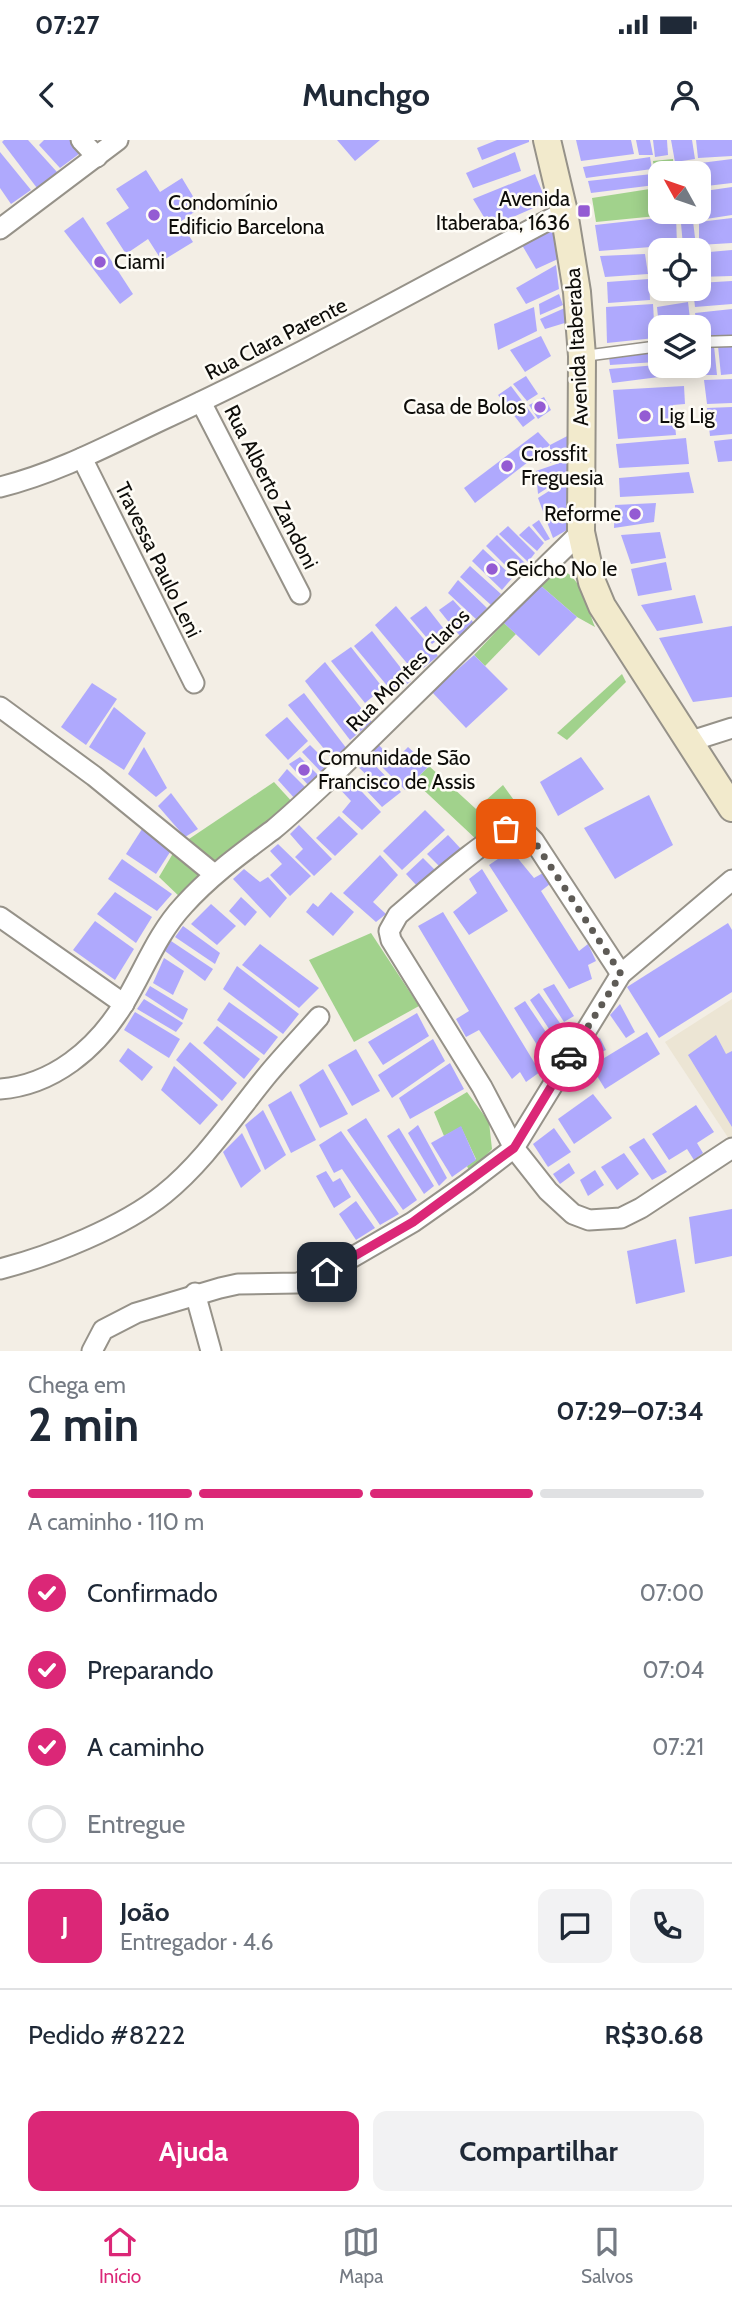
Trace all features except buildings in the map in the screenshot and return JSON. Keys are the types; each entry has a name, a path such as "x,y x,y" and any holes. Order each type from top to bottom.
{"main road":[{"name":"Avenida Itaberaba","path":"547,140 564,212 577,292 582,356 581,532 592,582 602,606 732,808"}],"street":[{"path":"81,140 96,157"},
{"path":"0,229 118,140"},
{"name":"Rua Clara Parente","path":"0,486 47,473 201,402 564,212"},
{"name":"Rua Alberto Zandoni","path":"201,402 300,594"},
{"name":"Travessa Paulo Leni","path":"82,458 194,683"},
{"name":"Rua Montes Claros","path":"0,1090 48,1078 79,1057 106,1031 124,1004 170,920 214,874 275,828 326,782 581,532"},
{"path":"0,708 94,776 214,874"},
{"path":"688,742 732,728"},
{"path":"621,974 534,841 524,831 516,828 506,829 484,844 392,922 389,931 391,940 482,1087 514,1148 548,1191 573,1214 589,1220 621,1218 641,1208 732,1148"},
{"path":"92,1351 103,1330 136,1312 195,1293 239,1284 298,1283 327,1272 413,1222 514,1148 621,974 732,880"},
{"path":"0,917 124,1004"},
{"path":"0,1269 109,1229 150,1205 188,1172 319,1017"},
{"path":"195,1293 211,1351"}],"lane":[{"path":"711,342 732,341"},
{"path":"582,356 648,348"}],"shaded area":[{"path":"732,999 732,1136 729,1139 665,1042"}],"green space":[{"path":"648,189 648,217 596,222 592,198"},
{"path":"563,570 580,588 595,627 577,617 540,585 552,574"},
{"path":"504,623 516,634 485,666 474,655"},
{"path":"622,674 626,682 567,740 557,733"},
{"path":"429,766 476,809 503,785 519,807 477,840 414,781"},
{"path":"274,782 295,805 212,871 183,843"},
{"path":"175,850 200,871 200,883 182,899 159,877"},
{"path":"371,933 419,1006 354,1042 309,960"},
{"path":"467,1092 489,1122 492,1149 470,1173 467,1166 476,1159 461,1127 444,1136 434,1112"}],"way so far":[{"path":"506,829 524,831 534,841 621,974 569,1057"}],"place":[{"name":"Avenida Itaberaba, 1636","path":"584,211"},
{"name":"Condomínio Edificio Barcelona","path":"154,215"},
{"name":"Ciami","path":"100,262"},
{"name":"Casa de Bolos","path":"540,407"},
{"name":"Lig Lig","path":"645,416"},
{"name":"Crossfit Freguesia","path":"507,466"},
{"name":"Reforme","path":"635,514"},
{"name":"Seicho No Ie","path":"492,569"},
{"name":"Comunidade São Francisco de Assis","path":"304,770"}],"route":[{"path":"327,1272 413,1222 514,1148 569,1057"}]}
